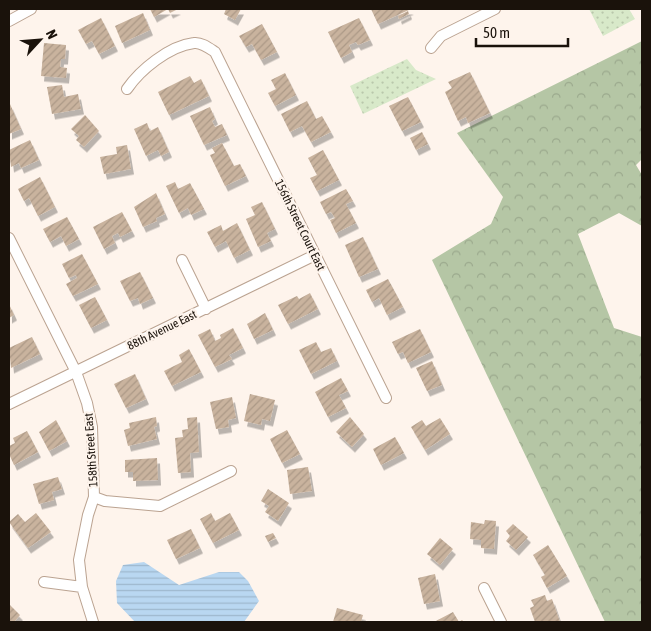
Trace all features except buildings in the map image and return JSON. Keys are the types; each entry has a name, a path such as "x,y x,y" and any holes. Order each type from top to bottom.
{"street":[{"path":"9,20 31,9"},
{"path":"431,48 440,36 495,9"},
{"name":"156th Street Court East","path":"127,89 146,66 178,49 193,43 199,43 215,52 386,398"},
{"name":"158th Street East","path":"9,238 76,372 87,403 92,427 94,497 80,560 82,587 93,622"},
{"name":"88th Avenue East","path":"9,404 315,255"},
{"path":"182,260 206,308"},
{"path":"94,497 105,501 160,506 231,471"},
{"path":"44,582 82,587"},
{"path":"484,588 500,622"}],"green space":[{"path":"589,9 629,9 635,19 603,36"},
{"path":"642,41 642,159 636,165 642,175 642,226 619,213 578,234 614,328 642,337 642,622 605,622 432,260 491,224 503,197 457,133"},
{"path":"407,59 416,70 436,79 363,114 350,86"}],"water":[{"path":"144,562 179,585 219,572 239,572 248,581 259,601 244,622 135,622 117,603 116,581 123,565"}]}
